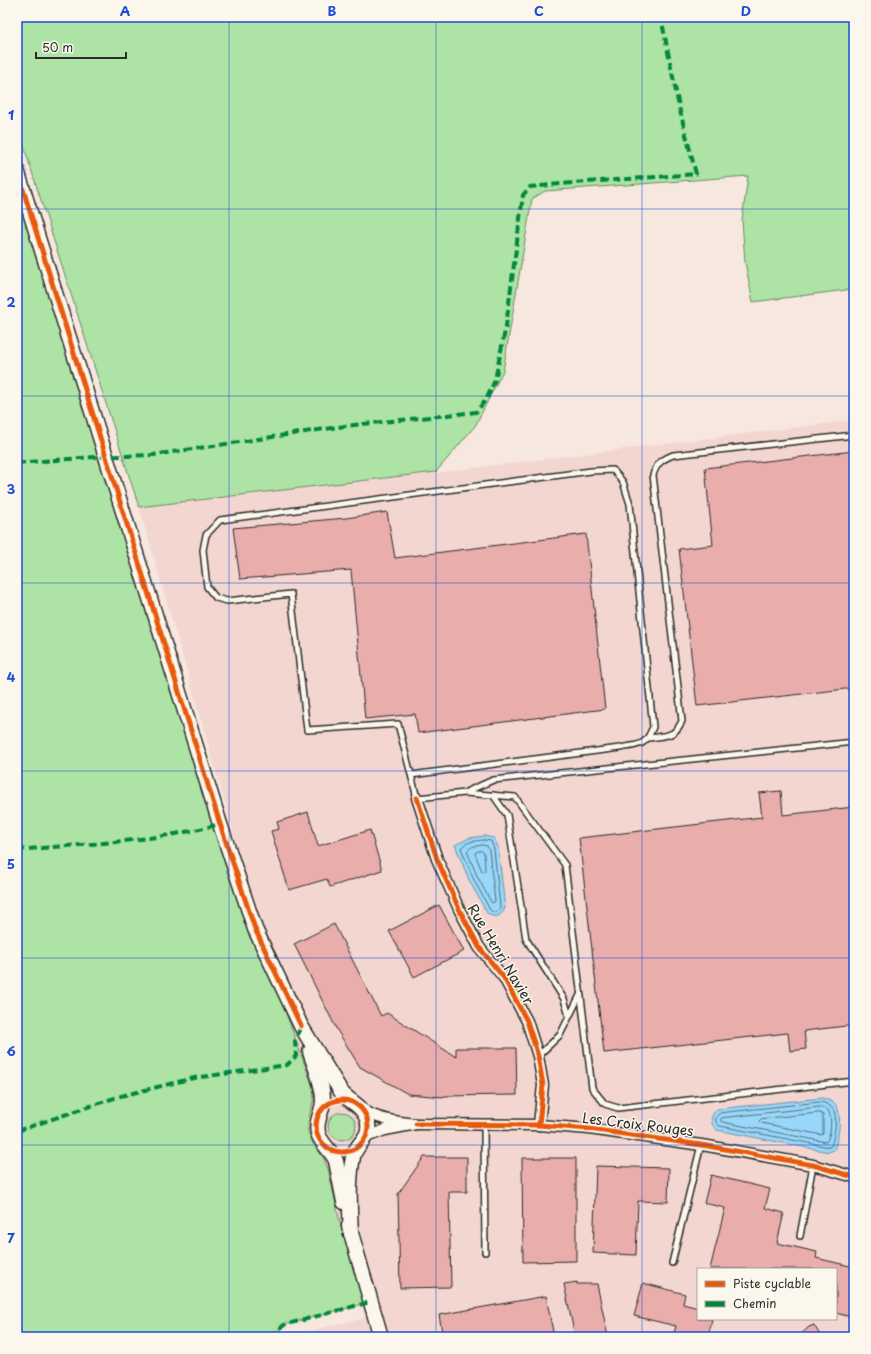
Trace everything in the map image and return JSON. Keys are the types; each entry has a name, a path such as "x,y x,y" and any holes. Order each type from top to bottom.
{"street":[{"path":"17,170 254,929 301,1026 339,1089 356,1106 367,1120 368,1129 362,1142 354,1152 352,1164 350,1202 351,1234"},
{"name":"Rue Henri Navier","path":"417,798 437,859 459,909 479,947 504,978 527,1021 538,1056 543,1085 539,1125"},
{"path":"301,1026 322,1089 323,1099 321,1112 318,1119 317,1132 336,1161 351,1234 381,1337"},
{"path":"321,1112 334,1102 343,1100 356,1106"},
{"name":"Les Croix Rouges","path":"356,1106 371,1115 416,1124 539,1125 589,1129 701,1145 813,1165 854,1177"},
{"name":"Les Croix Rouges","path":"362,1142 385,1130 416,1124"},
{"path":"326,1146 342,1152 350,1150 362,1142"}],"lane":[{"path":"649,738 673,734 679,728 682,721 653,475 656,466 663,459 673,455 854,435"},
{"path":"411,775 620,748 643,744 649,738 653,727 630,504 623,482 613,470 591,471 220,520 206,535 203,550 207,587 216,598 227,601 291,594 307,730 398,724 411,775 417,798 465,793 515,797 565,865 592,1088 605,1104 618,1108 854,1081"},
{"path":"465,793 493,780 854,742"},
{"path":"493,795 507,814 526,939 564,999 569,1016"},
{"path":"538,1056 560,1035 581,994"},
{"path":"484,1124 485,1252"},
{"path":"672,1263 701,1145"},
{"path":"800,1236 813,1165"}],"shaded area":[{"path":"854,420 854,1337 282,1337 365,1318 226,806 139,507 442,472"}],"green space":[{"path":"17,17 854,17 854,289 753,302 745,262 742,220 748,176 545,191 532,199 503,371 475,426 436,472 139,507 17,125"},
{"path":"17,170 255,929 313,1087 314,1098 308,1122 308,1132 311,1140 324,1159 328,1169 341,1227 370,1302 284,1325 271,1337 17,1337"},
{"path":"342,1112 352,1116 356,1126 352,1136 342,1140 332,1136 328,1126 332,1116"}],"water":[{"path":"484,836 494,838 498,847 505,908 498,916 493,916 487,913 469,880 455,845 469,838"},
{"path":"822,1098 834,1103 839,1113 837,1139 834,1150 829,1152 717,1130 711,1120 717,1109"}],"building":[{"path":"854,451 854,688 697,706 679,549 713,545 705,468"},
{"path":"387,512 395,558 586,534 605,709 418,733 415,714 365,719 351,570 240,579 233,528 346,518"},
{"path":"781,791 783,815 854,807 854,1025 804,1031 806,1049 790,1051 788,1033 604,1053 579,838 762,817 759,793"},
{"path":"308,812 318,846 370,830 382,870 330,887 327,879 289,890 271,831 279,829 277,822"},
{"path":"439,905 464,951 414,977 389,931"},
{"path":"334,924 381,1016 387,1013 456,1057 456,1048 516,1048 517,1095 443,1097 408,1094 360,1067 337,1030 294,944"},
{"path":"424,1157 467,1157 467,1192 449,1192 451,1287 400,1288 398,1194"},
{"path":"522,1158 576,1158 576,1261 523,1262"},
{"path":"596,1166 669,1168 668,1202 638,1201 636,1255 593,1253"},
{"path":"711,1175 770,1189 765,1208 784,1213 777,1243 817,1252 816,1258 854,1267 854,1318 837,1313 837,1268 710,1268 725,1208 704,1203"},
{"path":"577,1282 577,1284 597,1284 608,1337 575,1337 564,1284"},
{"path":"643,1283 685,1294 683,1304 697,1308 697,1320 712,1320 708,1337 673,1337 676,1326 634,1316"},
{"path":"546,1296 554,1337 443,1337 439,1315"},
{"path":"814,1325 821,1337 798,1337 809,1327"}],"marked path":[{"path":"17,463 94,457 153,455 345,426 476,412 487,398 495,380 506,326 523,195 530,187 696,174 679,107 661,17"},
{"path":"17,850 145,839 220,824"},
{"path":"17,1131 117,1097 194,1078 287,1065 296,1056 295,1041 301,1026"},
{"path":"271,1337 284,1325 370,1302"}],"cycle path":[{"path":"17,170 220,824 255,929 301,1026"},
{"path":"417,798 437,859 459,909 479,947 504,978 527,1021 538,1056 543,1085 539,1125"},
{"path":"342,1100 352,1102 360,1108 366,1116 368,1126 366,1136 360,1144 352,1150 342,1152 332,1150 324,1144 318,1136 316,1126 318,1116 324,1108 332,1102 342,1100"},
{"path":"416,1124 539,1125 589,1129 708,1146 813,1165 854,1177"}]}
